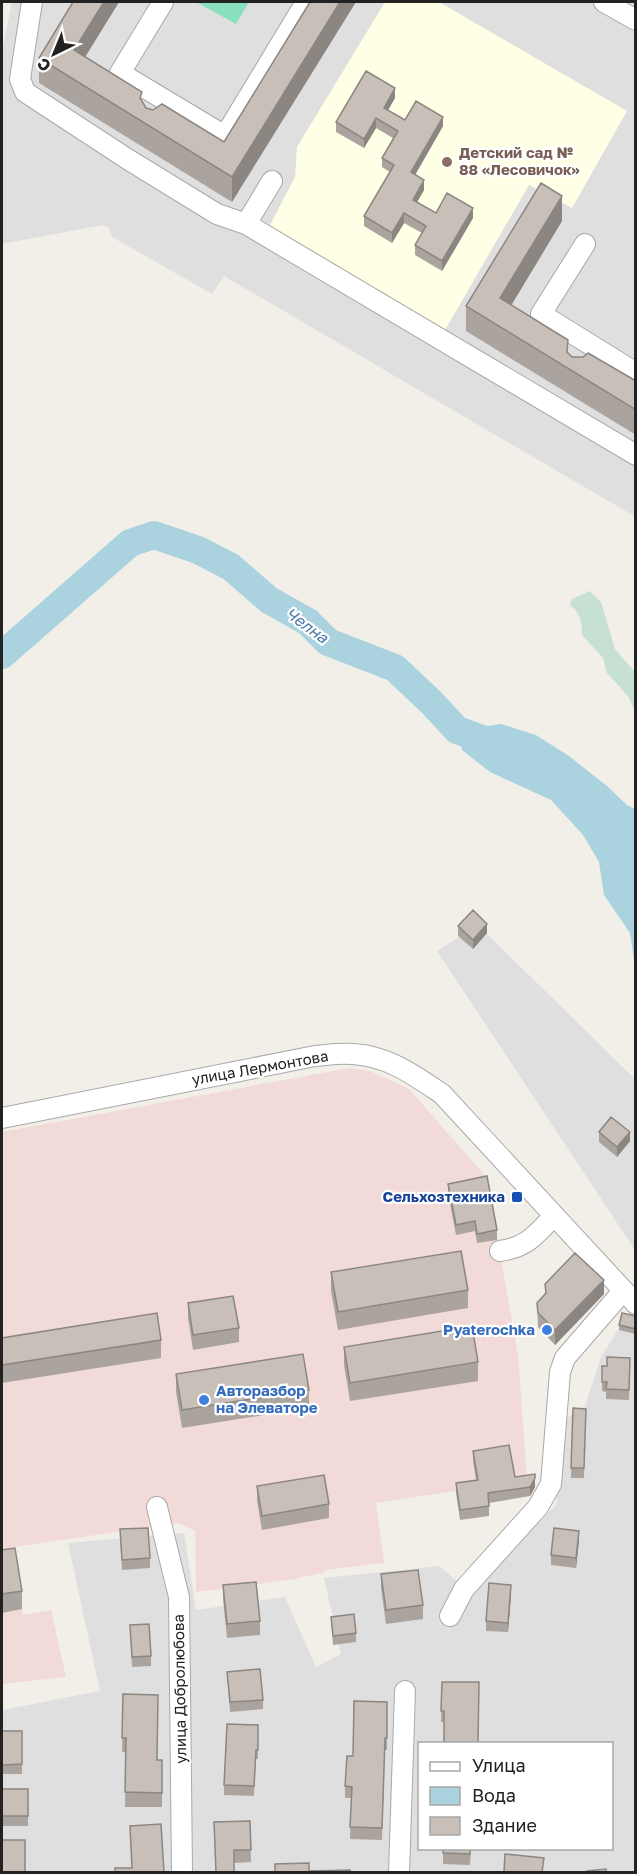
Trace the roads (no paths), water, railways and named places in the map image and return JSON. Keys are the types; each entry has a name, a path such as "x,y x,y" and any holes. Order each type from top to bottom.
{"street":[{"path":"32,2 20,79 25,92 134,152 217,214 246,224 561,400 636,455"},
{"path":"163,2 120,73 161,108 225,136 306,2"},
{"path":"604,2 636,20"},
{"path":"246,224 272,181"},
{"path":"585,244 541,314 588,356 636,373"},
{"name":"улица Лермонтова","path":"2,1118 315,1056 352,1054 380,1058 411,1072 442,1094 629,1298"},
{"path":"500,1251 517,1249 525,1245 555,1216"},
{"path":"450,1616 464,1588 538,1507 551,1484 560,1372 565,1358 629,1298"},
{"name":"улица Добролюбова","path":"157,1507 179,1597 182,1872"},
{"path":"399,1872 405,1691"}],"water":[{"path":"501,724 536,735 569,756 627,805 635,809 635,967 630,933 604,895 599,862 583,835 551,800 490,772 462,750 457,730"}],"waterway":[{"name":"Челна","path":"2,655 130,543 154,535 198,550 231,567 269,600 308,622 328,642 395,668 457,730 493,743"}],"place":[{"name":"Детский сад № 88 «Лесовичок»","path":"447,162"},
{"name":"Сельхозтехника","path":"517,1197"},
{"name":"Pyaterochka","path":"547,1330"},
{"name":"Авторазбор на Элеваторе","path":"204,1400"}]}
